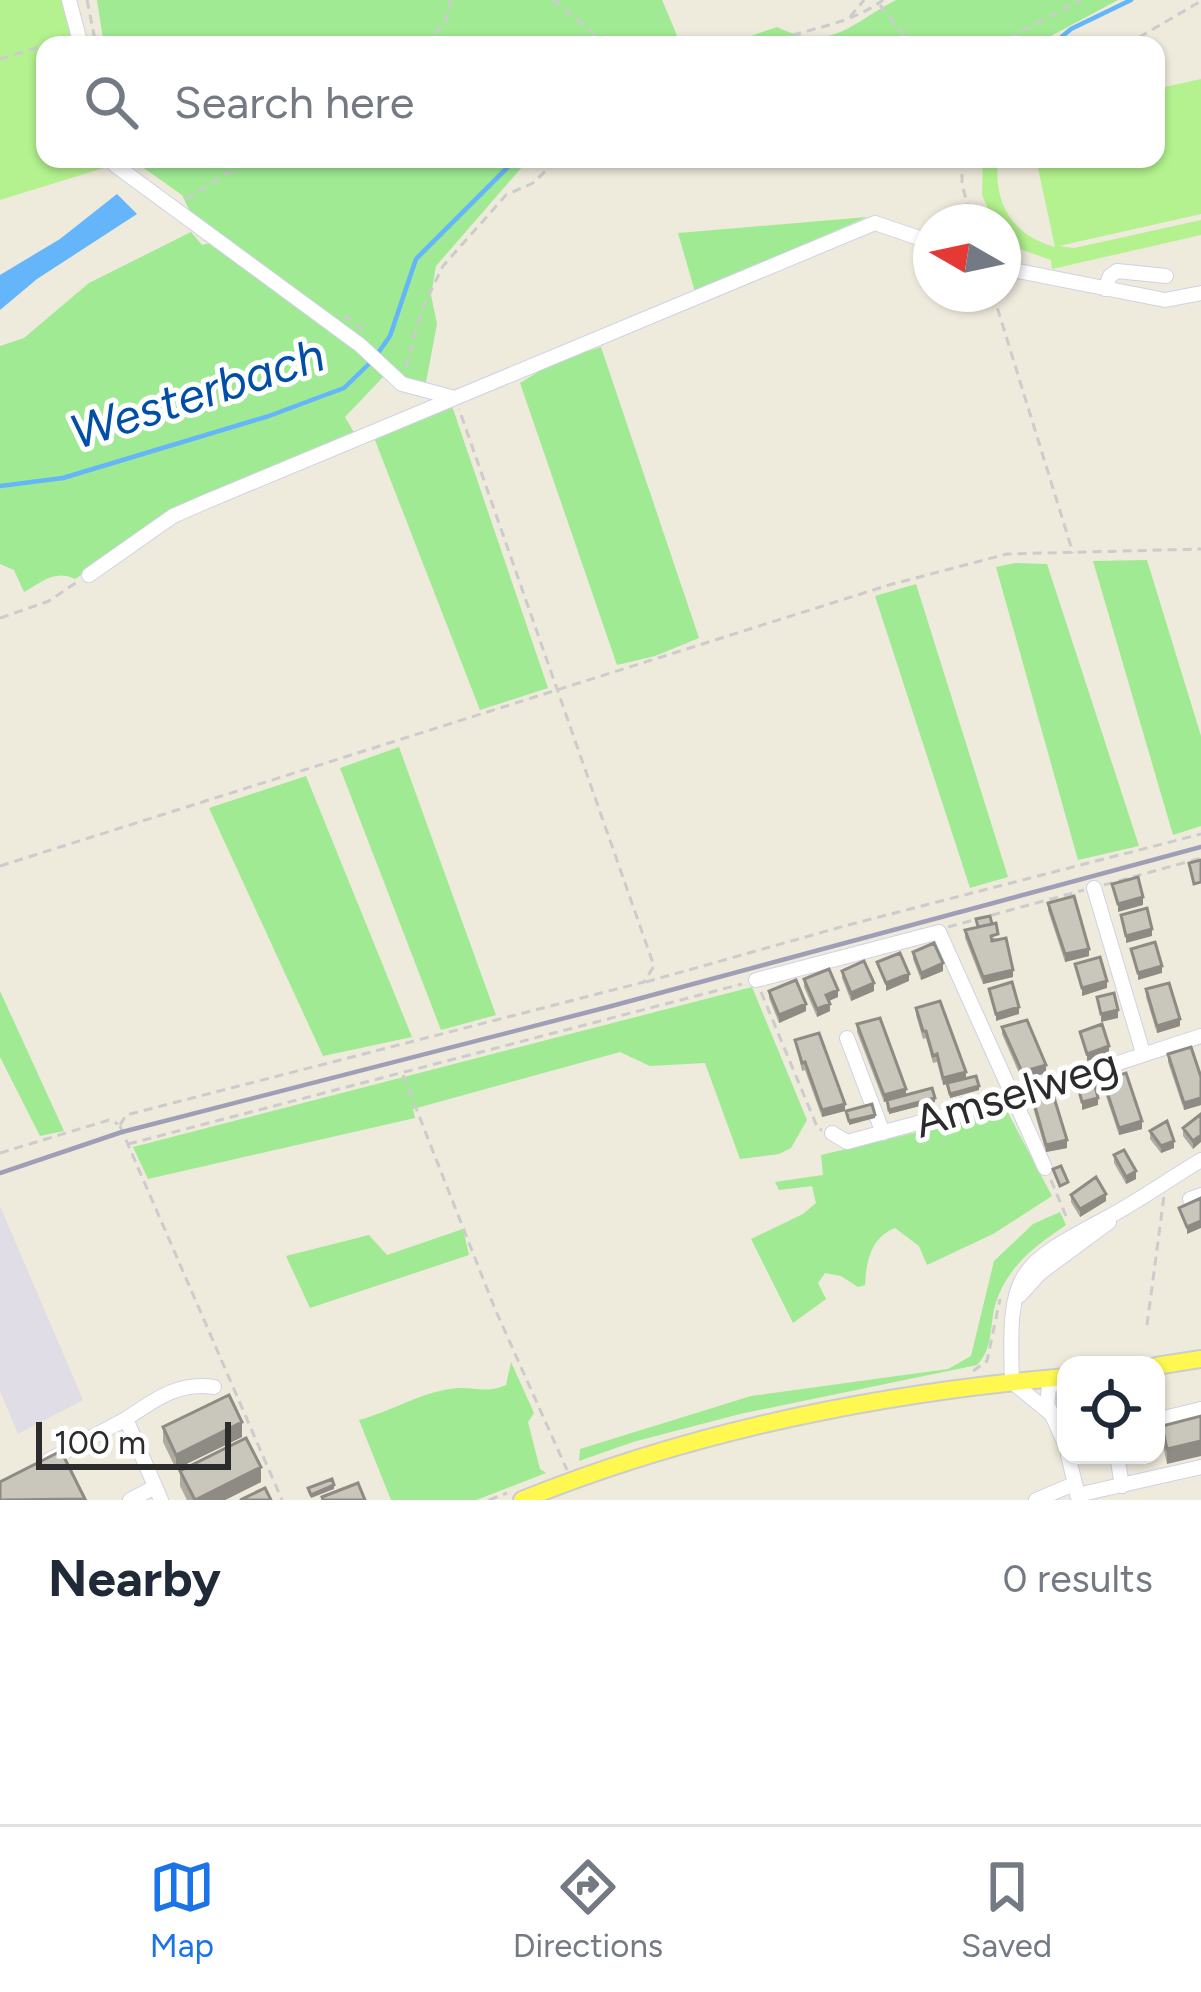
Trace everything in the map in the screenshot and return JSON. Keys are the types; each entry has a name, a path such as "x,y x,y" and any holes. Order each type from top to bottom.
{"main road":[{"path":"1165,1365 1201,1359"},
{"path":"515,1496 572,1471 817,1412 1057,1378"}],"street":[{"path":"69,0 73,36"},
{"path":"119,168 360,345 399,380 455,398"},
{"path":"89,575 173,516 875,223 913,236"},
{"path":"1098,288 1124,269 1166,276"},
{"path":"1021,272 1165,300 1201,293"},
{"path":"1094,888 1143,1053"},
{"path":"756,980 939,932 1045,1168"},
{"name":"Amselweg","path":"832,1133 847,1142 1011,1098 1201,1036"},
{"path":"847,1038 883,1132"},
{"path":"1050,1413 1012,1382 1008,1300 1039,1256 1201,1160"},
{"path":"1057,1382 1049,1387 1047,1403 1057,1427"},
{"path":"42,1464 165,1393 195,1384 214,1387"},
{"path":"1165,1418 1201,1409"},
{"path":"126,1419 158,1494 130,1500"},
{"path":"1118,1464 1122,1486"},
{"path":"1036,1500 1201,1467"}],"path":[{"path":"87,0 94,36"},
{"path":"433,36 446,21 451,0"},
{"path":"553,0 597,36"},
{"path":"850,19 864,0 869,10"},
{"path":"1013,36 1082,0"},
{"path":"794,36 850,19 880,2 905,36"},
{"path":"1142,36 1201,2"},
{"path":"0,59 36,48"},
{"path":"184,201 236,168"},
{"path":"399,380 410,359 422,309 443,266 506,195 533,183 549,168"},
{"path":"962,168 967,204"},
{"path":"999,312 1073,555"},
{"path":"455,398 654,966 644,982"},
{"path":"0,866 889,585 1007,554 1201,549"},
{"path":"0,618 49,601 89,575"},
{"path":"119,1125 126,1115 1201,834"},
{"path":"939,932 960,920 1201,858"},
{"path":"128,1144 756,980 818,1129 832,1133"},
{"path":"402,1073 495,1309 572,1471"},
{"path":"0,1153 109,1120 119,1125 282,1500"},
{"path":"1045,1168 1070,1226"},
{"path":"1147,1325 1164,1183"},
{"path":"963,1374 987,1361 1008,1300"},
{"path":"489,1500 515,1496"}],"shaded area":[{"path":"0,1206 83,1400 18,1434 0,1391"}],"green space":[{"path":"0,0 65,0 75,36 36,36 36,168 104,168 0,200"},
{"path":"97,0 662,0 677,36 103,36"},
{"path":"896,0 1118,0 1051,36 827,36"},
{"path":"777,27 807,36 750,36"},
{"path":"1201,79 1201,214 1059,246 1074,248 1201,220 1201,235 1052,269 1051,260 1021,249 1021,230 1055,247 1038,168 1165,168 1165,87"},
{"path":"144,168 521,168 436,266 431,295 437,324 426,382 384,376 345,417 355,434 169,514 75,579 55,576 24,592 14,570 0,564 0,346 24,338 89,283 191,232 202,245 210,243 204,241 182,195"},
{"path":"983,168 997,168 1002,203 986,204"},
{"path":"867,217 695,292 678,233"},
{"path":"601,347 699,638 617,665 520,383 556,361"},
{"path":"451,403 548,688 480,710 373,435"},
{"path":"1147,560 1201,736 1201,826 1173,835 1093,561"},
{"path":"1047,564 1139,846 1078,860 996,567"},
{"path":"916,584 1008,877 970,888 875,596"},
{"path":"399,747 496,1015 441,1030 340,768"},
{"path":"306,776 412,1037 323,1056 209,808"},
{"path":"752,987 807,1120 791,1148 779,1154 740,1159 705,1063 650,1066 620,1052 413,1109 415,1118 148,1179 133,1147"},
{"path":"0,991 64,1131 40,1136 0,1057"},
{"path":"1007,1111 1052,1196 993,1234 927,1265 919,1246 895,1228 875,1244 865,1285 858,1287 825,1273 818,1283 826,1299 793,1323 751,1239 816,1203 812,1186 779,1190 775,1182 823,1175 821,1155"},
{"path":"1060,1212 1066,1225 1024,1258 1001,1289 989,1343 977,1365 740,1414 579,1461 580,1449 751,1396 948,1369 971,1356 994,1261 1033,1224"},
{"path":"463,1229 469,1255 310,1308 286,1256 369,1235 387,1255"},
{"path":"511,1362 534,1413 528,1422 540,1469 546,1473 476,1500 391,1500 359,1420 438,1391 506,1385"}],"water":[{"path":"117,194 137,214 37,279 0,310 0,275 60,239"}],"building":[{"path":"1201,860 1201,882 1194,884 1189,863"},
{"path":"1138,877 1143,897 1118,904 1112,884"},
{"path":"1074,896 1089,949 1065,954 1048,903"},
{"path":"1147,908 1152,929 1126,936 1121,915"},
{"path":"990,916 992,924 978,927 976,919"},
{"path":"996,923 998,934 991,936 992,941 1006,938 1013,970 983,977 965,930"},
{"path":"1155,942 1162,966 1138,973 1131,949"},
{"path":"934,943 943,963 921,973 913,952"},
{"path":"900,953 909,974 886,983 877,962"},
{"path":"1100,957 1107,981 1082,988 1075,964"},
{"path":"864,961 874,983 851,993 842,971"},
{"path":"829,969 838,990 826,995 830,1004 817,1009 804,979"},
{"path":"796,980 806,1004 779,1015 769,991"},
{"path":"1012,982 1019,1007 996,1014 989,989"},
{"path":"1169,983 1180,1019 1157,1026 1146,989"},
{"path":"1114,993 1118,1010 1101,1014 1097,997"},
{"path":"940,1001 966,1072 943,1078 916,1008"},
{"path":"880,1018 906,1089 884,1095 857,1024"},
{"path":"1027,1020 1046,1065 1022,1072 1002,1027"},
{"path":"1102,1024 1109,1046 1087,1054 1080,1032"},
{"path":"819,1033 845,1104 822,1110 795,1040"},
{"path":"1191,1047 1201,1077 1201,1098 1184,1103 1168,1054"},
{"path":"1126,1073 1142,1121 1119,1128 1103,1080"},
{"path":"976,1076 979,1086 950,1094 947,1083"},
{"path":"1095,1086 1098,1098 1082,1102 1079,1091"},
{"path":"932,1088 935,1098 889,1110 887,1100"},
{"path":"1052,1091 1067,1140 1046,1145 1032,1096"},
{"path":"872,1104 875,1115 849,1121 846,1111"},
{"path":"1201,1114 1201,1135 1193,1141 1183,1128"},
{"path":"1167,1121 1174,1141 1161,1146 1150,1131"},
{"path":"1124,1150 1136,1171 1126,1177 1114,1155"},
{"path":"1061,1166 1068,1182 1060,1186 1053,1169"},
{"path":"1096,1177 1106,1194 1080,1209 1071,1195"},
{"path":"1201,1198 1201,1221 1187,1227 1179,1208"},
{"path":"229,1395 242,1422 176,1455 163,1427"},
{"path":"1201,1416 1201,1441 1167,1449 1165,1425"},
{"path":"246,1438 261,1467 195,1500 180,1471"},
{"path":"61,1451 85,1499 0,1500 0,1482"},
{"path":"332,1479 334,1485 311,1495 308,1488"},
{"path":"358,1483 365,1500 323,1500 322,1497"},
{"path":"265,1488 271,1500 240,1500"}],"waterway":[{"name":"Westerbach","path":"1063,36 1131,0"},
{"name":"Westerbach","path":"378,353 390,336 416,259 507,168"},
{"name":"Westerbach","path":"0,486 63,478 269,416 344,388 371,362"}],"railway":[{"path":"0,1173 122,1132 1201,847"}]}
